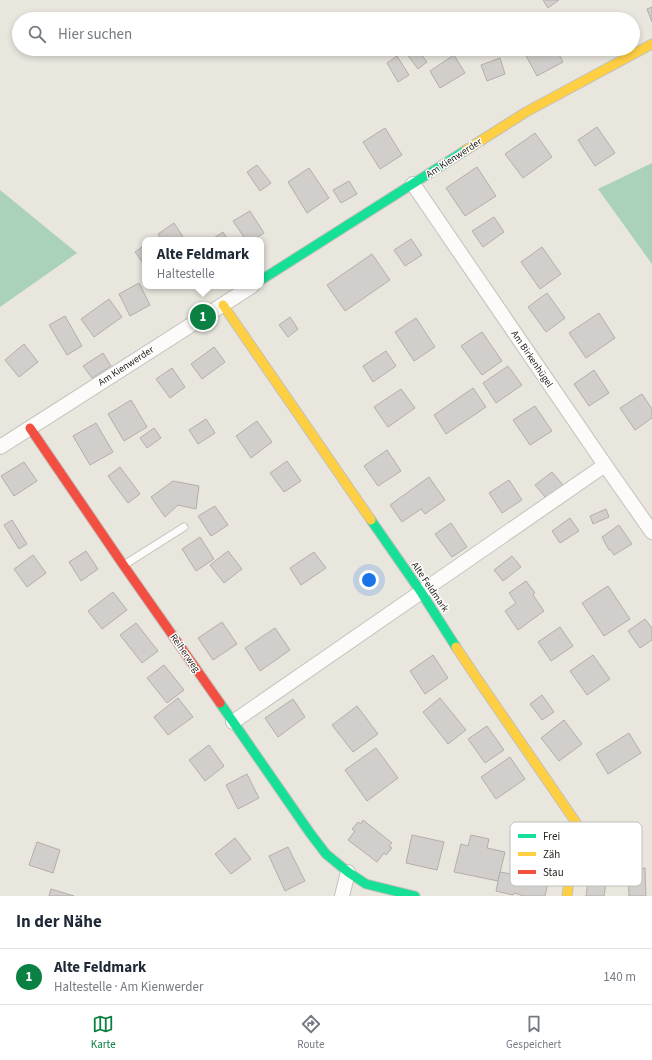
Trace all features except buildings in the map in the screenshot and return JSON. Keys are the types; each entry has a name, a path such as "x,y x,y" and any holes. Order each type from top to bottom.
{"street":[{"name":"Am Kienwerder","path":"640,50 652,44"},
{"name":"Am Kienwerder","path":"264,278 526,112 630,56"},
{"name":"Am Birkenhügel","path":"413,184 600,469 652,532"},
{"name":"Am Kienwerder","path":"0,447 247,289"},
{"name":"Alte Feldmark","path":"223,304 420,592 575,822"},
{"name":"Reiherweg","path":"30,428 124,566 326,854 366,884 415,896"},
{"path":"233,722 600,469"},
{"path":"342,896 348,872"},
{"name":"Alte Feldmark","path":"567,896 568,886"}],"lane":[{"path":"124,566 184,528"}],"green space":[{"path":"652,163 652,264 598,189"},
{"path":"0,190 77,253 0,307"}],"traffic: fast":[{"path":"264,278 466,150"},
{"path":"371,520 421,592 456,647"},
{"path":"220,703 326,854 366,884 415,896"}],"traffic: slow":[{"path":"640,50 652,44"},
{"path":"466,150 526,112 630,56"},
{"path":"223,305 371,520"},
{"path":"456,647 576,822"},
{"path":"567,896 568,886"}],"traffic: jam":[{"path":"30,428 220,703"}],"place":[{"name":"Alte Feldmark","path":"203,317"}]}
